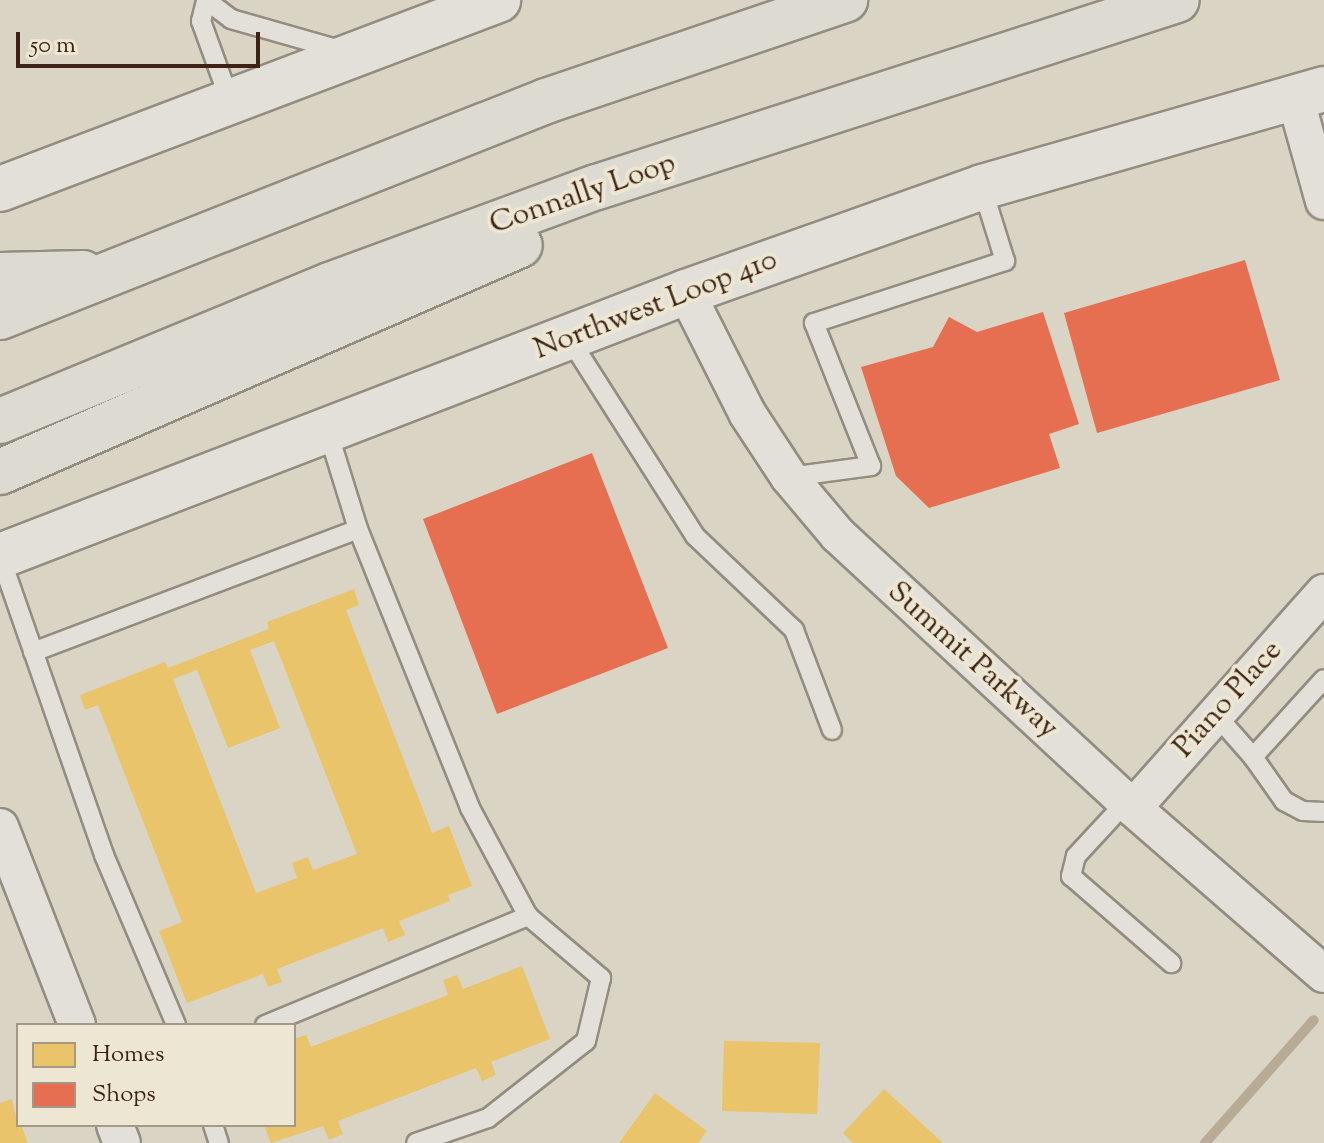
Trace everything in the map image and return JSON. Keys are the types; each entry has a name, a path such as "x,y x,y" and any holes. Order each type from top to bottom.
{"highway":[{"path":"0,317 546,101 845,0"},
{"name":"Connally Loop","path":"0,421 330,285 597,187 1177,0"},
{"path":"0,472 804,121"},
{"path":"0,275 113,272"}],"main road":[{"path":"0,189 498,0"},
{"name":"Northwest Loop 410","path":"0,556 686,292 982,187 1309,93"}],"street":[{"path":"1309,93 1324,201"},
{"name":"Summit Parkway","path":"686,292 747,413 789,477 838,535 1130,805 1324,974"},
{"name":"Piano Place","path":"1130,805 1216,715 1324,593"},
{"path":"0,827 76,1023"}],"lane":[{"path":"230,101 201,21 206,0 231,19 354,54"},
{"path":"789,477 871,466 814,323 1005,261 982,187"},
{"path":"569,338 695,536 794,630 832,730"},
{"path":"328,432 358,529 470,808 528,916 601,978 586,1041 488,1118 416,1143"},
{"path":"33,652 358,529"},
{"path":"0,556 104,855 175,1023"},
{"path":"1253,757 1324,679"},
{"path":"1216,715 1253,757 1284,801 1303,811 1324,812"},
{"path":"1130,805 1076,856 1071,876 1171,963"},
{"path":"270,1023 528,916"}],"building: Homes":[{"path":"354,589 359,605 346,610 432,833 449,826 472,886 448,895 450,901 399,921 405,935 388,942 383,928 277,969 282,982 268,987 263,974 187,1003 159,931 182,922 98,705 85,710 80,695 165,662 168,668 269,629 267,622","holes":["274,641 357,854 313,870 308,857 292,863 297,878 256,893 173,679 197,670 228,748 280,728 250,650"]},
{"path":"522,966 550,1039 491,1062 496,1075 482,1081 476,1068 338,1121 343,1134 329,1140 323,1126 271,1143 265,1127 296,1127 296,1038 306,1035 311,1047 448,995 443,980 457,975 463,989"},
{"path":"724,1041 820,1043 817,1114 722,1111"},
{"path":"884,1089 943,1143 853,1143 843,1133"},
{"path":"655,1093 707,1131 698,1143 619,1143"},
{"path":"12,1099 16,1127 22,1127 28,1143 0,1143 0,1103"}],"building: Shops":[{"path":"1245,260 1280,380 1097,433 1064,313"},
{"path":"1043,312 1079,424 1049,434 1060,468 929,508 896,476 861,367 933,347 949,317 977,332"},
{"path":"592,453 668,648 497,714 423,519"}],"waterway":[{"path":"1205,1143 1314,1020"}]}
